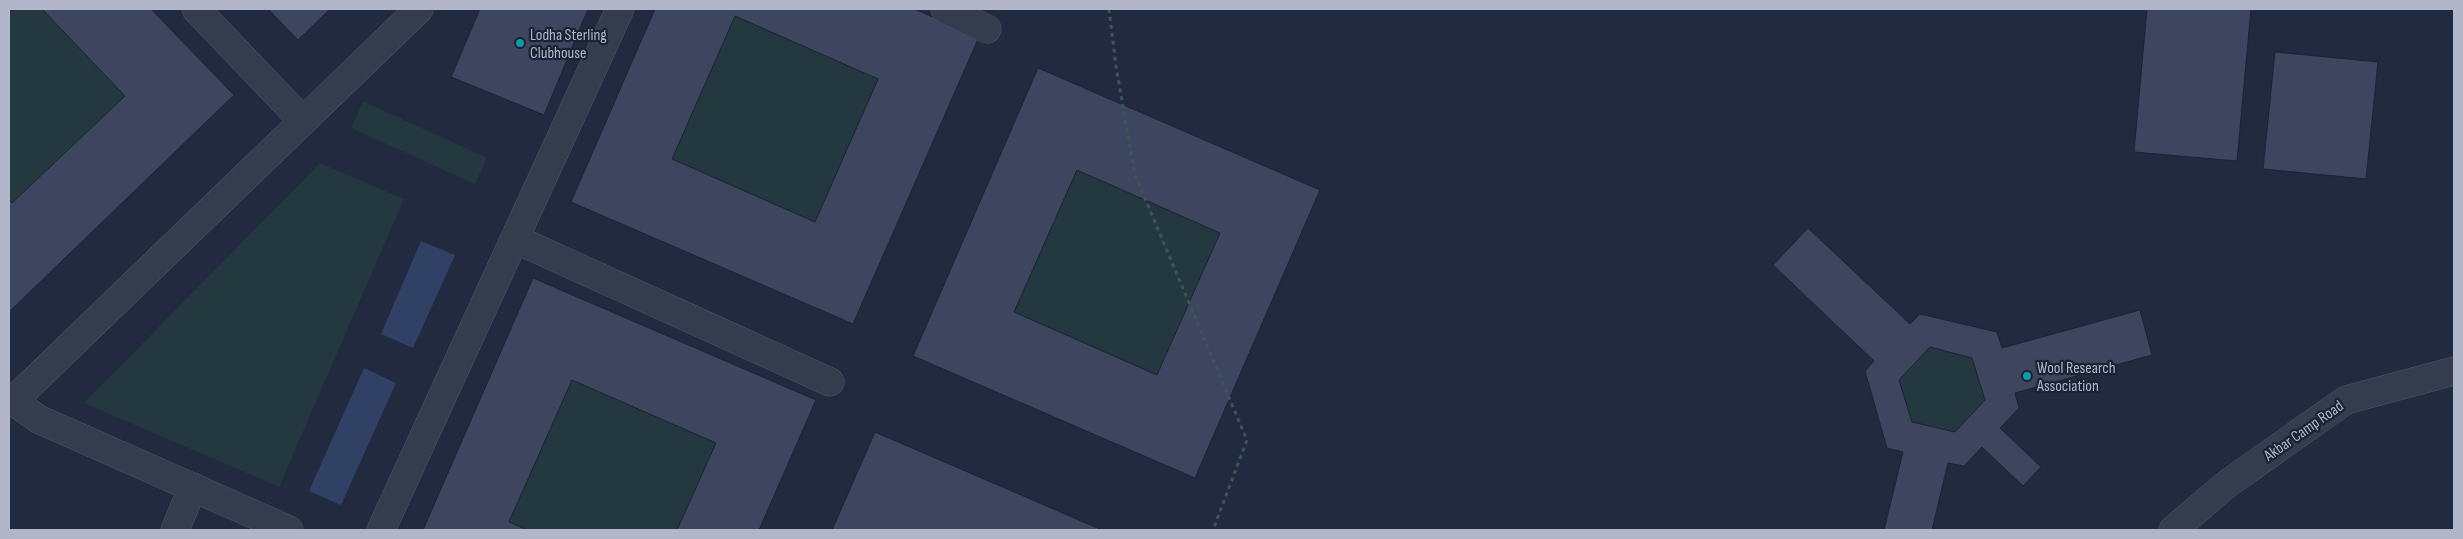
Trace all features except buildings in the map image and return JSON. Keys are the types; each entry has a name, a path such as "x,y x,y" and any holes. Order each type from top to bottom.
{"street":[{"path":"196,9 303,121"},
{"path":"289,530 247,521 193,487 38,419 11,400 419,9"},
{"path":"381,530 620,9"},
{"path":"945,9 988,29"},
{"path":"515,239 830,382"},
{"name":"Akbar Camp Road","path":"2173,530 2227,484 2346,400 2454,371"},
{"path":"175,530 193,487"}],"path":[{"path":"1109,9 1116,66 1135,175 1247,440 1213,530"}],"shaded area":[{"path":"9,9 42,9 125,96 12,203 9,200"},
{"path":"735,16 878,79 815,222 672,159"},
{"path":"363,101 487,158 475,184 351,128"},
{"path":"320,163 404,199 279,487 84,403"},
{"path":"1077,170 1220,233 1157,375 1014,312"},
{"path":"1930,347 1972,358 1985,400 1955,432 1912,422 1899,380"},
{"path":"572,380 716,443 677,530 528,530 509,522"}],"water":[{"path":"421,241 455,255 413,348 381,334"},
{"path":"364,368 396,383 341,505 309,491"}],"place":[{"name":"Lodha Sterling Clubhouse","path":"520,43"},
{"name":"Wool Research Association","path":"2027,376"}]}
